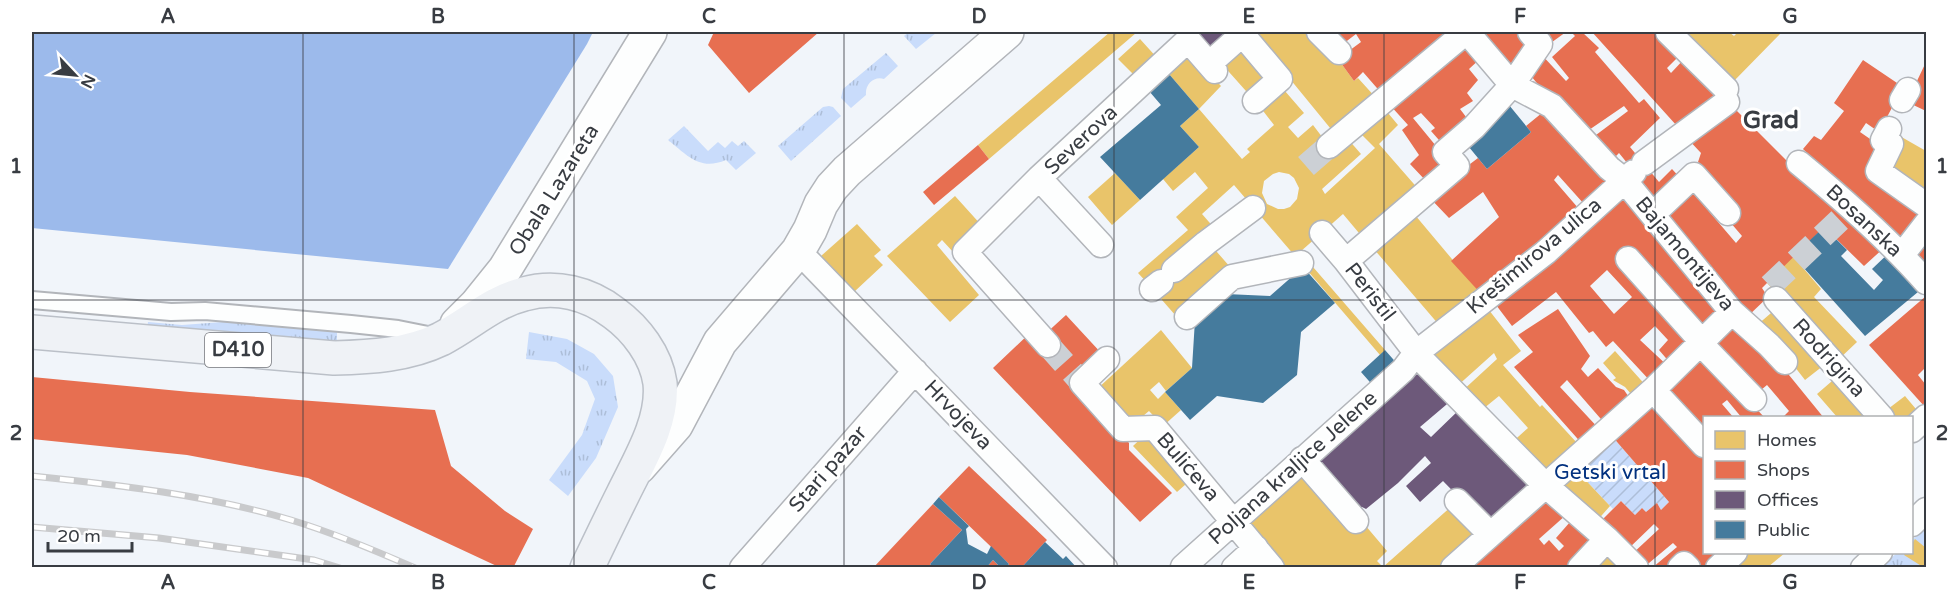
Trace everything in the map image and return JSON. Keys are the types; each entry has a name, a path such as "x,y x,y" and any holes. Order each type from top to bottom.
{"main road":[{"name":"D410","path":"32,332 334,358 373,356 425,346 443,338 490,308 526,293 573,292 586,296 610,309 643,343 657,371 660,386 658,407 652,429 587,567"}],"street":[{"name":"Obala Lazareta","path":"443,338 476,306 505,269 650,32"},
{"path":"633,472 662,444 676,425 709,361 731,327 798,251 832,187 847,171 1007,32"},
{"path":"1319,32 1339,52"},
{"path":"1329,146 1467,32 1489,59 1517,77"},
{"path":"1346,261 1457,166 1445,152 1474,127 1517,77 1540,44 1530,32"},
{"name":"Krešimirova ulica","path":"1414,360 1444,331 1546,252 1634,172 1727,95 1668,32"},
{"path":"1243,33 1280,79 1255,101"},
{"name":"Severova","path":"1048,345 965,252 1039,178 1188,40 1212,68 1243,33"},
{"name":"Bajamontijeva","path":"1517,77 1552,106 1609,168 1634,172 1653,214 1740,319 1770,345 1785,362"},
{"path":"1889,129 1883,140 1891,144 1878,171 1926,205"},
{"name":"Bosanska","path":"1799,163 1902,255 1926,282"},
{"path":"1653,214 1694,175 1728,213"},
{"path":"1039,178 1101,245"},
{"path":"1162,281 1206,243 1253,208"},
{"path":"1902,255 1926,224"},
{"name":"Peristil","path":"1322,233 1346,261 1414,360 1545,485 1636,567"},
{"path":"1628,259 1702,344 1754,399"},
{"name":"Hrvojeva","path":"809,262 1105,567"},
{"path":"1187,317 1232,277 1301,264"},
{"name":"Rodrigina","path":"1740,319 1773,292 1881,416"},
{"path":"1453,567 1702,344 1740,319"},
{"name":"Bulićeva","path":"1107,359 1082,383 1123,429 1155,428 1234,520"},
{"name":"Poljana kraljice Jelene","path":"1183,567 1414,360"},
{"name":"Stari pazar","path":"742,567 915,370"},
{"path":"1653,390 1703,444"},
{"path":"1913,428 1926,417"},
{"path":"1302,459 1356,521"},
{"path":"1457,501 1490,534"},
{"path":"1913,522 1926,510"},
{"path":"1234,520 1272,567"},
{"path":"1580,567 1607,539"},
{"name":"Poljana kraljice Jelene","path":"1234,567 1256,548"},
{"path":"1718,567 1733,554"},
{"path":"1863,567 1878,554"},
{"path":"1680,567 1684,564 1688,567"}],"lane":[{"path":"32,300 171,312 206,311 340,323 398,329 443,338"}],"green space":[{"path":"909,32 936,33 916,49 904,36"},
{"path":"886,53 898,66 884,79 880,78 871,82 867,87 866,95 851,108 841,98 843,89"},
{"path":"829,106 841,116 791,161 778,146 823,107"},
{"path":"684,126 708,151 718,142 725,148 732,141 738,146 744,141 756,153 736,170 726,160 709,164 701,163 668,140"},
{"path":"236,321 337,331 337,346 147,329 148,322 182,325"},
{"path":"529,332 567,339 594,354 613,376 618,407 596,458 568,496 549,480 582,435 595,399 587,381 556,362 526,359"},
{"name":"Getski vrtal","path":"1611,435 1669,502 1661,510 1657,503 1646,512 1642,508 1635,515 1621,501 1613,509 1576,470"},
{"path":"1926,528 1926,567 1879,568 1896,554 1913,554 1913,539"}],"shaded area":[{"path":"32,32 593,32 448,269 32,228"}],"building: Homes":[{"path":"1110,32 1136,33 989,159 978,145"},
{"path":"1254,32 1310,32 1338,59 1354,81 1358,78 1377,99 1335,134"},
{"path":"1677,32 1729,32 1734,36 1738,32 1782,32 1732,83"},
{"path":"1140,39 1159,60 1138,79 1118,59"},
{"path":"1242,43 1275,81 1254,100 1221,63"},
{"path":"1191,53 1221,86 1199,109 1169,74"},
{"path":"1278,83 1304,113 1288,127 1298,138 1313,125 1332,150 1347,138 1361,154 1322,189 1325,194 1375,148 1356,129 1383,107 1398,125 1379,144 1420,191 1364,239 1343,214 1300,252 1385,350 1380,355 1234,185 1202,214 1216,230 1151,287 1138,273 1188,230 1176,217 1208,188 1195,172 1173,191 1163,179 1199,147 1180,126 1199,109 1242,159 1250,152 1247,149 1274,125 1257,103","holes":["1279,172 1289,174 1299,188 1297,199 1290,207 1284,209 1267,204 1262,193 1264,181"]},
{"path":"1898,135 1926,151 1926,199 1884,170"},
{"path":"1115,173 1140,200 1112,225 1088,197"},
{"path":"955,196 983,227 954,253 942,240 937,245 979,295 950,322 887,256"},
{"path":"1415,215 1483,296 1440,326 1373,248"},
{"path":"857,224 881,250 874,256 883,265 854,292 821,256"},
{"path":"1210,244 1231,268 1176,316 1155,292"},
{"path":"1793,256 1821,289 1814,297 1857,342 1838,360 1767,283"},
{"path":"1485,305 1521,351 1503,365 1540,407 1542,405 1578,444 1544,478 1509,445 1528,428 1499,396 1478,413 1460,393 1497,359 1494,353 1455,388 1423,354"},
{"path":"1778,307 1828,362 1805,380 1784,353 1756,326"},
{"path":"1161,330 1192,368 1166,391 1159,382 1150,390 1158,399 1165,392 1181,410 1163,426 1149,411 1137,421 1123,421 1096,390"},
{"path":"1615,351 1648,388 1636,400 1625,387 1613,380 1616,378 1603,363"},
{"path":"1839,375 1875,416 1836,416 1817,394"},
{"path":"1905,396 1921,415 1888,416 1884,412"},
{"path":"1150,430 1195,476 1177,492 1133,446"},
{"path":"1576,470 1610,506 1595,523 1552,484"},
{"path":"1301,471 1342,513 1336,517 1349,531 1357,524 1365,525 1387,551 1377,561 1383,567 1277,567 1249,524"},
{"path":"1453,505 1484,535 1446,567 1383,567"},
{"path":"1915,539 1926,548 1926,562 1923,567 1904,555 1913,554"},
{"path":"1607,545 1629,567 1590,567"},
{"path":"1744,554 1784,554 1768,567 1728,567"}],"building: Shops":[{"path":"714,32 819,32 749,93 708,45"},
{"path":"1326,32 1459,32 1383,95 1363,72 1354,81 1338,59 1361,42 1356,34 1339,47"},
{"path":"1476,32 1526,32 1532,39 1517,67 1495,58"},
{"path":"1537,32 1566,32 1548,45"},
{"path":"1571,32 1582,32 1599,48 1595,52 1639,103 1644,99 1660,118 1630,147 1659,182 1672,169 1682,180 1657,205 1646,193 1649,190 1619,153 1610,162 1592,138 1628,111 1624,106 1586,132 1554,104 1527,71 1540,53 1566,81 1569,78 1552,57 1575,36"},
{"path":"1592,32 1661,32 1682,53 1667,68 1671,73 1686,57 1721,95 1677,126"},
{"path":"1468,39 1481,58 1469,69 1478,80 1467,93 1473,101 1460,109 1473,126 1446,148 1431,131 1435,128 1421,113 1413,118 1450,163 1427,182 1410,164 1419,155 1402,130 1408,125 1389,104"},
{"path":"1863,60 1903,87 1879,132 1866,123 1860,132 1886,150 1874,174 1926,212 1903,246 1803,149 1814,136 1821,140 1844,111 1834,103"},
{"path":"1926,62 1926,111 1907,102"},
{"path":"1733,107 1818,192 1886,246 1864,266 1824,227 1762,288 1768,297 1747,317 1662,210 1689,188 1736,243 1742,236 1730,222 1741,210 1698,162 1701,153 1685,136"},
{"path":"1548,108 1612,178 1584,204 1558,175 1554,180 1579,209 1483,296 1451,261 1499,217 1483,192 1449,218 1428,196 1478,158 1487,169 1531,132 1526,126"},
{"path":"978,145 989,159 934,205 923,192"},
{"path":"1624,185 1725,310 1671,364 1659,350 1668,340 1655,326 1640,340 1670,368 1653,384 1613,341 1606,347 1593,331 1589,333 1556,292 1512,326 1493,301","holes":["1607,270 1632,297 1614,314 1590,286"]},
{"path":"1926,232 1926,270 1911,254"},
{"path":"1926,296 1926,367 1918,375 1926,385 1925,407 1869,345"},
{"path":"1558,309 1590,356 1581,369 1588,377 1598,368 1616,387 1624,390 1633,403 1607,426 1567,380 1560,387 1602,432 1584,446 1514,367 1533,352 1518,335"},
{"path":"1066,315 1103,355 1074,382 1129,443 1129,450 1172,493 1140,522 993,368 1032,331 1043,336"},
{"path":"1733,327 1776,359 1822,416 1784,416 1789,411 1767,385 1755,395 1708,347"},
{"path":"1703,352 1763,416 1740,416 1727,400 1722,404 1732,416 1703,416 1703,431 1658,392"},
{"path":"32,377 190,392 435,410 451,466 505,511 533,529 513,568 501,568 308,478 187,455 32,439"},
{"path":"1655,398 1703,451 1703,554 1723,554 1709,568 1700,568 1687,554 1671,568 1652,568 1677,547 1673,543 1643,568 1631,555 1659,529 1654,524 1627,550 1597,525 1621,501 1635,515 1642,508 1646,512 1657,503 1661,510 1669,502 1611,435"},
{"path":"969,466 1047,540 1021,568 1006,568 1009,564 939,497"},
{"path":"1543,490 1566,515 1539,539 1544,545 1549,540 1559,551 1564,546 1556,538 1570,522 1600,543 1576,568 1461,568"},
{"path":"933,504 962,530 930,564 934,568 873,568"},
{"path":"993,560 1001,568 986,568"}],"building: Offices":[{"path":"1186,32 1240,32 1211,59"},
{"path":"1419,362 1453,399 1420,427 1431,437 1461,408 1536,485 1489,528 1443,481 1420,502 1406,486 1431,463 1425,456 1398,483 1366,509 1362,507 1358,510 1308,460"}],"building: Public":[{"path":"1169,74 1199,109 1180,126 1199,147 1140,200 1100,157 1161,105 1149,91"},
{"path":"1509,105 1531,132 1487,169 1464,141"},
{"path":"1824,227 1847,250 1841,256 1874,290 1883,280 1872,269 1892,250 1924,287 1865,336 1793,256"},
{"path":"1303,267 1335,303 1301,332 1297,375 1263,403 1217,396 1190,420 1165,392 1192,368 1195,320 1226,294 1270,296"},
{"path":"1385,350 1400,367 1376,389 1361,372"},
{"path":"939,497 969,526 966,529 968,544 987,554 991,546 1009,564 1006,568 1001,568 993,560 986,568 934,568 930,564 962,530 933,504"},
{"path":"1045,542 1063,559 1066,556 1077,568 1021,568"}],"tunnel":[{"path":"1306,166 1329,146"},
{"path":"1770,286 1848,212"},
{"path":"1048,345 1082,383"}],"railway":[{"path":"32,476 163,492 259,511 323,530 415,568"},
{"path":"32,527 159,538 314,560 340,568"}],"district":[{"name":"Grad","path":"1771,120"}]}
